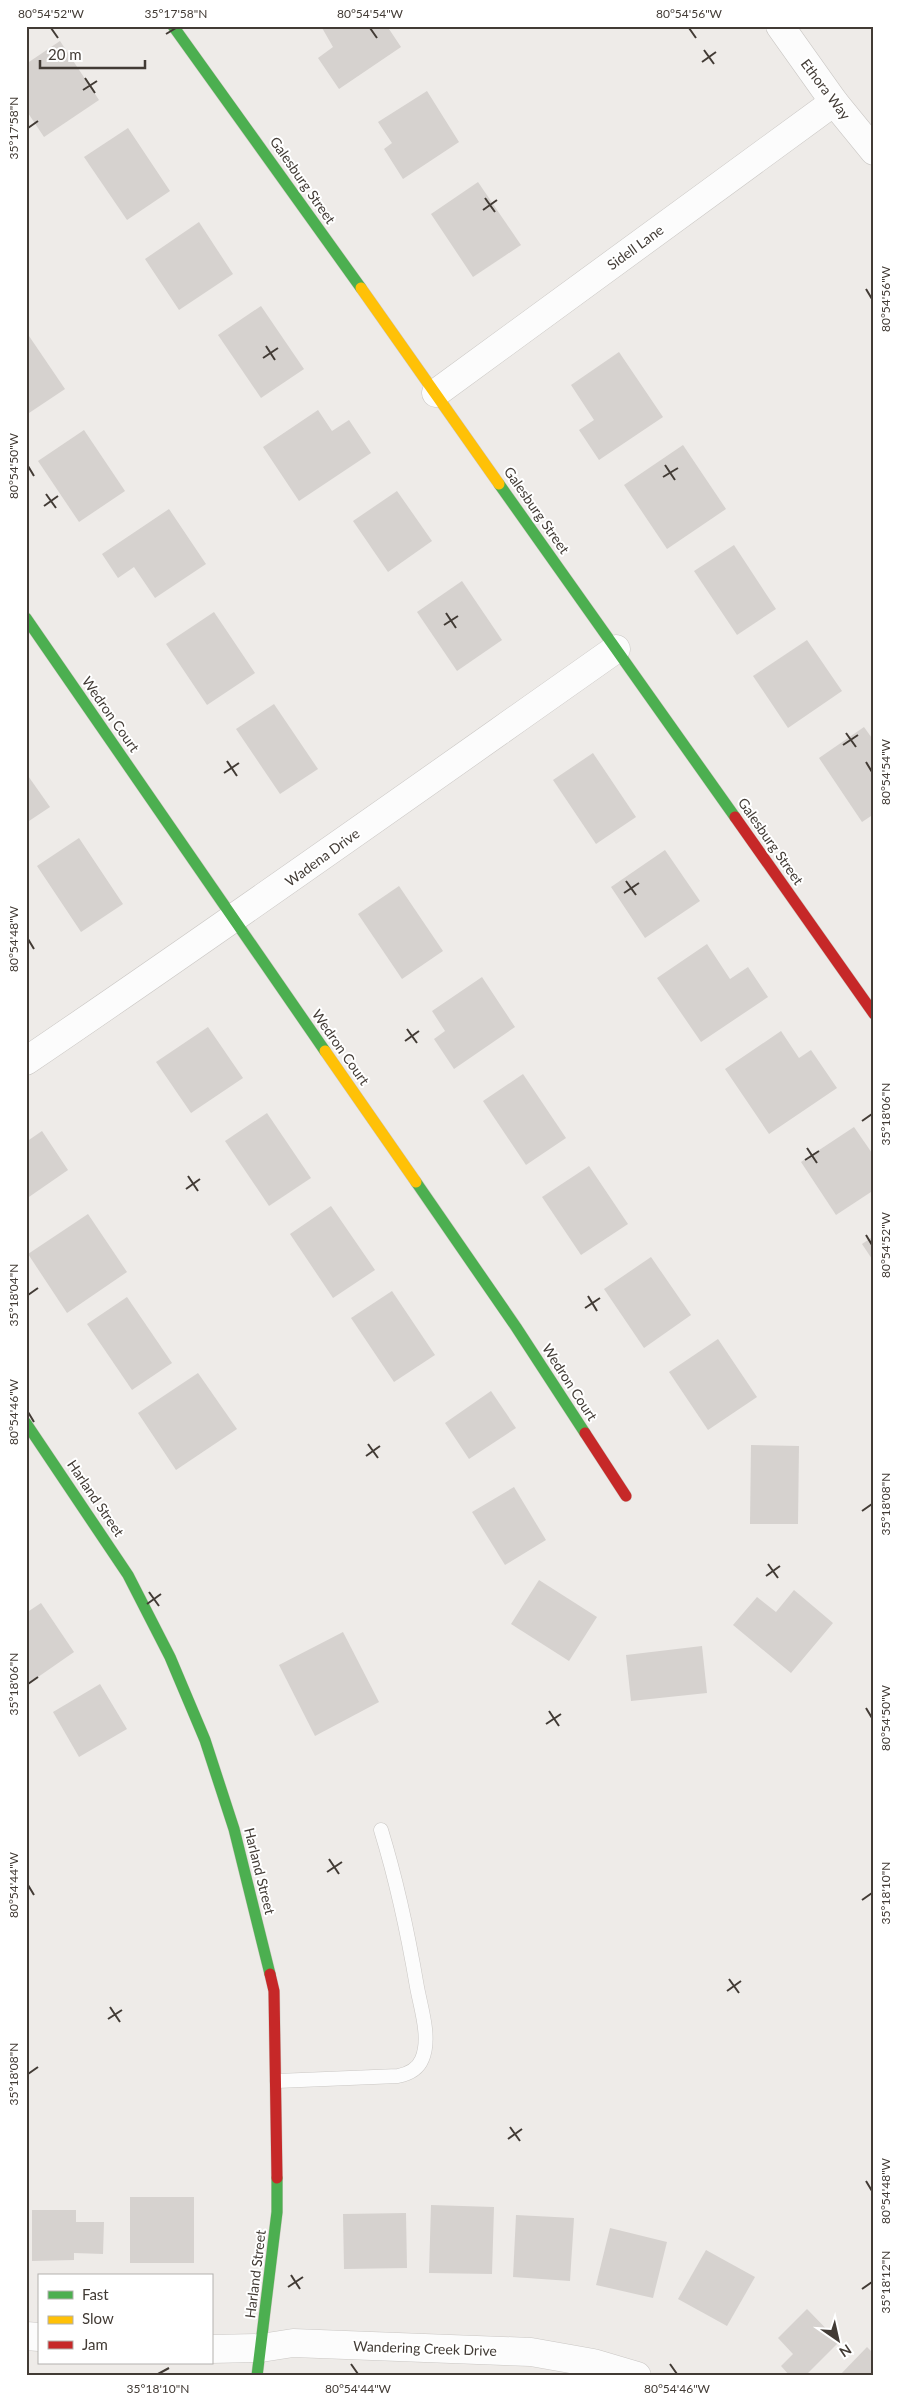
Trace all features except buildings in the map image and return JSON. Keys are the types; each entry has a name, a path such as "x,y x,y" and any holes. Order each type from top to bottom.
{"street":[{"name":"Galesburg Street","path":"173,26 436,393 874,1014"},
{"name":"Ethora Way","path":"780,26 834,102 874,151"},
{"name":"Sidell Lane","path":"436,393 834,102"},
{"name":"Wedron Court","path":"26,618 516,1327 626,1496"},
{"name":"Wadena Drive","path":"26,1061 235,919 497,731 616,649"},
{"name":"Harland Street","path":"26,1423 85,1508 128,1575 170,1657 205,1740 234,1829 274,1991 277,2081 277,2212 257,2376"},
{"name":"Wandering Creek Drive","path":"212,2350 261,2348 293,2343 531,2352 593,2363 638,2376"}],"lane":[{"path":"277,2081 398,2076 410,2073 422,2060 426,2037 408,1935 398,1884 381,1830"}],"traffic: fast":[{"path":"173,26 361,288"},
{"path":"499,484 735,817"},
{"path":"26,618 325,1051"},
{"path":"416,1182 516,1327 585,1433"},
{"path":"26,1423 128,1575 170,1657 205,1740 234,1829 270,1974"},
{"path":"257,2376 277,2212 277,2178"}],"traffic: slow":[{"path":"361,288 499,484"},
{"path":"325,1051 416,1182"}],"traffic: jam":[{"path":"735,817 874,1014"},
{"path":"585,1433 626,1496"},
{"path":"270,1974 274,1991 277,2178"}]}
